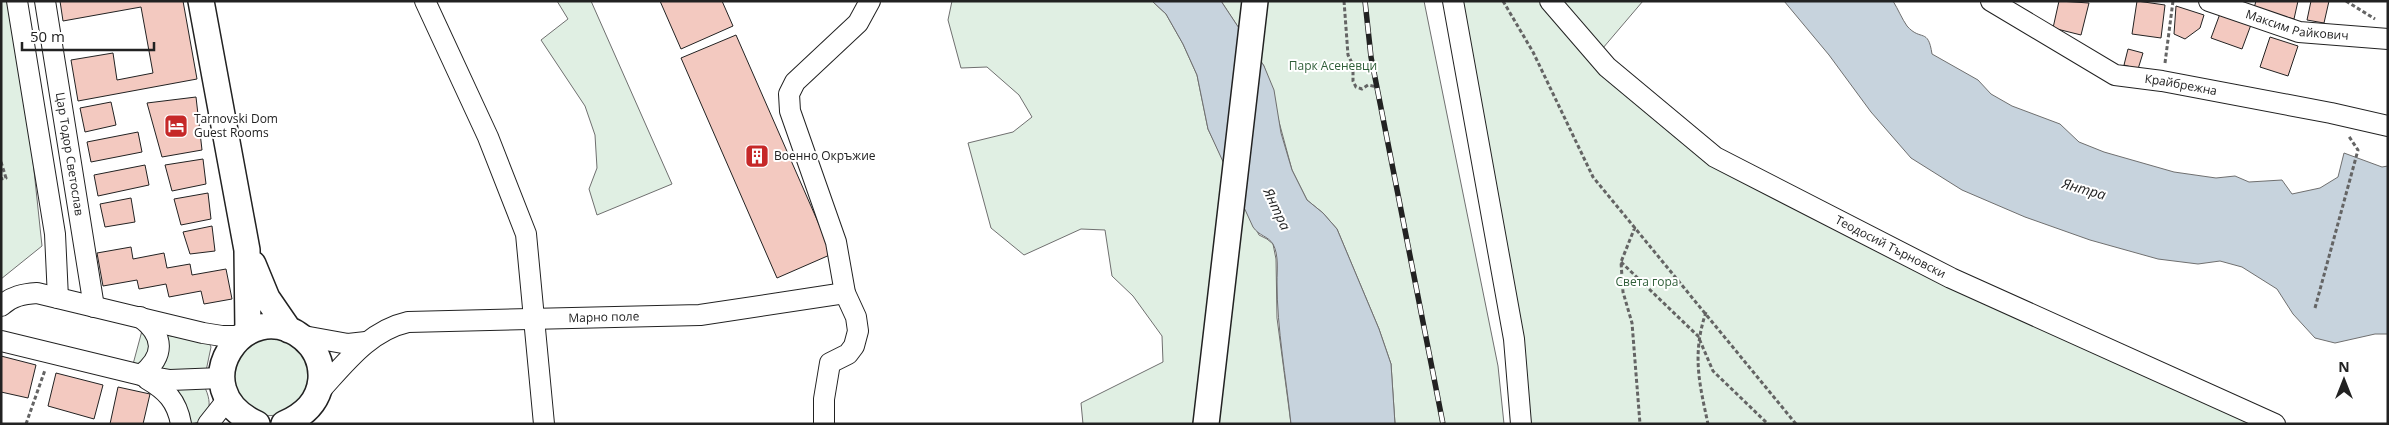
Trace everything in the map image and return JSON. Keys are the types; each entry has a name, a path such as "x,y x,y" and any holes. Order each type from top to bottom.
{"main road":[{"path":"201,1 247,250 245,334"},
{"path":"1206,424 1255,1"},
{"path":"247,250 267,298 294,332 310,344 320,364 321,378 309,409 297,418 284,424"},
{"path":"246,422 224,389 226,354 245,334 261,327 275,326 294,332"}],"street":[{"path":"17,1 54,234 58,298"},
{"name":"Цар Тодор Светослав","path":"45,1 94,306"},
{"path":"425,1 488,137 526,234 544,424"},
{"path":"824,424 824,398 830,363 848,354 854,346 858,331 856,317 845,293 836,242 790,111 789,94 795,82 858,23 870,1"},
{"path":"1453,1 1514,339 1520,424"},
{"name":"Теодосий Търновски","path":"1550,1 1607,67 1715,157 1951,278 2276,424"},
{"name":"Крайбрежна","path":"1991,1 2116,74 2331,113 2388,126"},
{"name":"Максим Райкович","path":"2210,1 2299,32 2384,31"},
{"path":"1,306 22,294 37,293 203,333 222,336 245,334"},
{"name":"Марно поле","path":"309,409 366,342 388,328 408,322 700,315 845,293"},
{"path":"140,317 156,333 160,348 154,364 141,375"},
{"path":"294,332 348,344 366,342"},
{"path":"1,341 141,375 224,389 208,424"},
{"path":"141,375 162,388 169,395 178,411 181,424"}],"path":[{"path":"1344,1 1348,27 1348,55 1354,70 1353,81 1356,87 1362,89 1368,85 1377,87"},
{"path":"1502,1 1533,52 1593,176 1796,424"},
{"path":"2162,81 2173,1"},
{"path":"2346,1 2384,31"},
{"path":"2315,308 2358,150"},
{"path":"1,162 6,178 1,179"},
{"path":"1635,226 1621,262 1623,292 1632,323 1640,424"},
{"path":"1621,262 1698,336 1713,371 1768,424"},
{"path":"1706,312 1698,336 1698,374 1708,424"},
{"path":"26,424 52,353"}],"green space":[{"path":"1,1 16,1 42,246 1,279"},
{"path":"557,1 591,1 672,184 597,215 589,189 597,168 595,135 585,106 541,40 568,19"},
{"path":"952,1 1152,1 1166,14 1183,44 1197,75 1208,129 1259,235 1273,244 1276,259 1277,318 1291,424 1083,424 1081,403 1163,362 1162,336 1133,296 1112,276 1105,230 1081,229 1024,255 991,228 968,143 1013,132 1032,117 1019,95 987,67 961,68 948,20"},
{"name":"Парк Асеневци","path":"1221,1 1424,1 1498,366 1504,424 1395,424 1391,364 1379,329 1337,229 1323,213 1307,200 1292,170 1264,66"},
{"name":"Света гора","path":"1453,1 1643,1 1597,55 1715,157 2275,424 1521,424"},
{"path":"143,327 148,331 153,356 132,368"},
{"path":"166,335 209,343 211,347 206,371 163,374 160,366"},
{"path":"274,337 298,350 305,361 308,373 307,385 302,396 294,406 272,416 256,413 237,399 233,363 238,352 249,344"},
{"path":"164,385 204,386 209,400 208,412 205,417 201,421 187,424"}],"water":[{"name":"Янтра","path":"1152,1 1221,1 1264,66 1274,90 1281,133 1292,170 1307,200 1323,213 1337,229 1379,329 1391,364 1395,424 1291,424 1278,318 1275,248 1269,239 1253,227 1208,129 1197,75 1183,44 1166,14"},
{"name":"Янтра","path":"1784,1 1893,1 1907,26 1912,31 1926,37 1932,54 1978,80 1991,94 2012,106 2060,124 2079,142 2104,152 2174,172 2216,178 2235,176 2249,182 2282,180 2292,194 2320,188 2338,177 2344,153 2382,167 2388,166 2388,334 2375,334 2335,343 2315,338 2293,314 2277,289 2242,267 2220,261 2198,264 2158,259 2090,240 2025,217 1962,190 1911,158 1871,112 1829,55"}],"building":[{"path":"60,1 183,1 197,79 78,101 71,60 113,53 117,80 153,73 141,7 63,21"},
{"path":"660,1 722,1 733,26 681,49"},
{"path":"2059,1 2089,3 2081,35 2053,28"},
{"path":"2137,1 2165,5 2161,38 2132,34"},
{"path":"2256,1 2298,1 2294,19 2254,8"},
{"path":"2311,1 2329,1 2324,23 2307,20"},
{"path":"2176,6 2204,15 2200,28 2185,39 2174,34"},
{"path":"2221,11 2252,22 2242,49 2211,38"},
{"name":"Военно Окръжие","path":"736,35 832,254 777,278 681,58"},
{"path":"2270,37 2298,46 2288,76 2260,67"},
{"path":"2128,49 2143,53 2138,69 2124,65"},
{"name":"Tarnovski Dom Guest Rooms","path":"196,97 202,150 162,157 147,103"},
{"path":"111,102 116,125 85,132 80,108"},
{"path":"138,132 142,152 91,162 87,142"},
{"path":"203,159 206,184 172,191 165,165"},
{"path":"145,165 149,185 98,196 94,175"},
{"path":"208,193 211,219 181,225 174,199"},
{"path":"131,198 135,222 105,227 100,204"},
{"path":"212,226 215,251 190,254 183,232"},
{"path":"131,247 133,259 164,253 167,268 190,264 192,275 226,269 232,299 204,304 201,291 169,297 166,284 139,289 137,280 103,286 97,253"},
{"path":"1,356 36,365 28,398 1,392"},
{"path":"56,373 103,385 94,419 48,406"},
{"path":"118,387 150,394 143,424 110,424"}],"railway":[{"path":"1365,1 1371,57 1443,424"}],"place":[{"name":"Tarnovski Dom Guest Rooms","path":"176,126"},
{"name":"Военно Окръжие","path":"757,156"}]}
